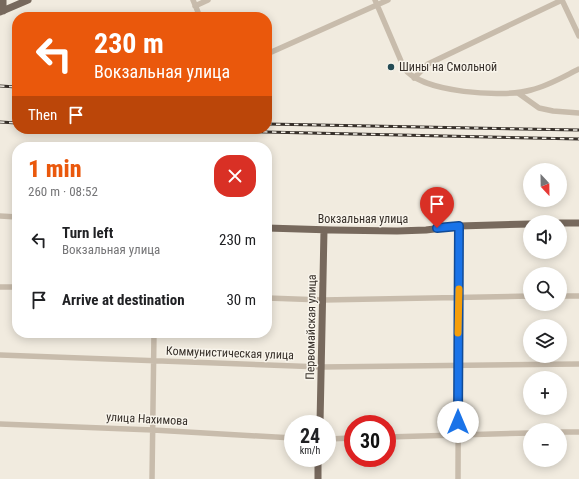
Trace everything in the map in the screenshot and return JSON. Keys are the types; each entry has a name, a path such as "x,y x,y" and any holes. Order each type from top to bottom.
{"main road":[{"path":"1,12 3,0"},
{"path":"1,12 28,0"},
{"path":"567,223 579,223"},
{"name":"Вокзальная улица","path":"272,228 418,230 459,226 523,224"},
{"name":"Первомайская улица","path":"320,415 324,230"},
{"path":"318,467 318,479"}],"street":[{"path":"194,3 208,0"},
{"path":"272,52 376,3 388,0"},
{"path":"414,78 428,64 562,0 579,36"},
{"path":"376,3 406,71 414,78 424,82 452,90 518,93 538,88 579,69"},
{"path":"518,93 539,108 553,111 579,113"},
{"path":"0,216 12,217"},
{"path":"458,479 459,226"},
{"path":"0,287 12,287"},
{"path":"272,298 323,300 523,296"},
{"path":"567,296 579,296"},
{"path":"152,479 154,338"},
{"name":"Коммунистическая улица","path":"0,355 322,367 579,364"},
{"name":"улица Нахимова","path":"0,424 153,430 284,437"},
{"path":"567,432 579,432"},
{"path":"396,437 523,433"}],"railway":[{"path":"0,86 12,87"},
{"path":"0,122 12,123"},
{"path":"272,124 579,130"},
{"path":"272,132 579,139"}],"slow traffic":[{"path":"458,333 459,289"}],"place":[{"name":"Шины на Смольной","path":"391,67"}],"route":[{"path":"437,228 459,226 458,422"}]}
